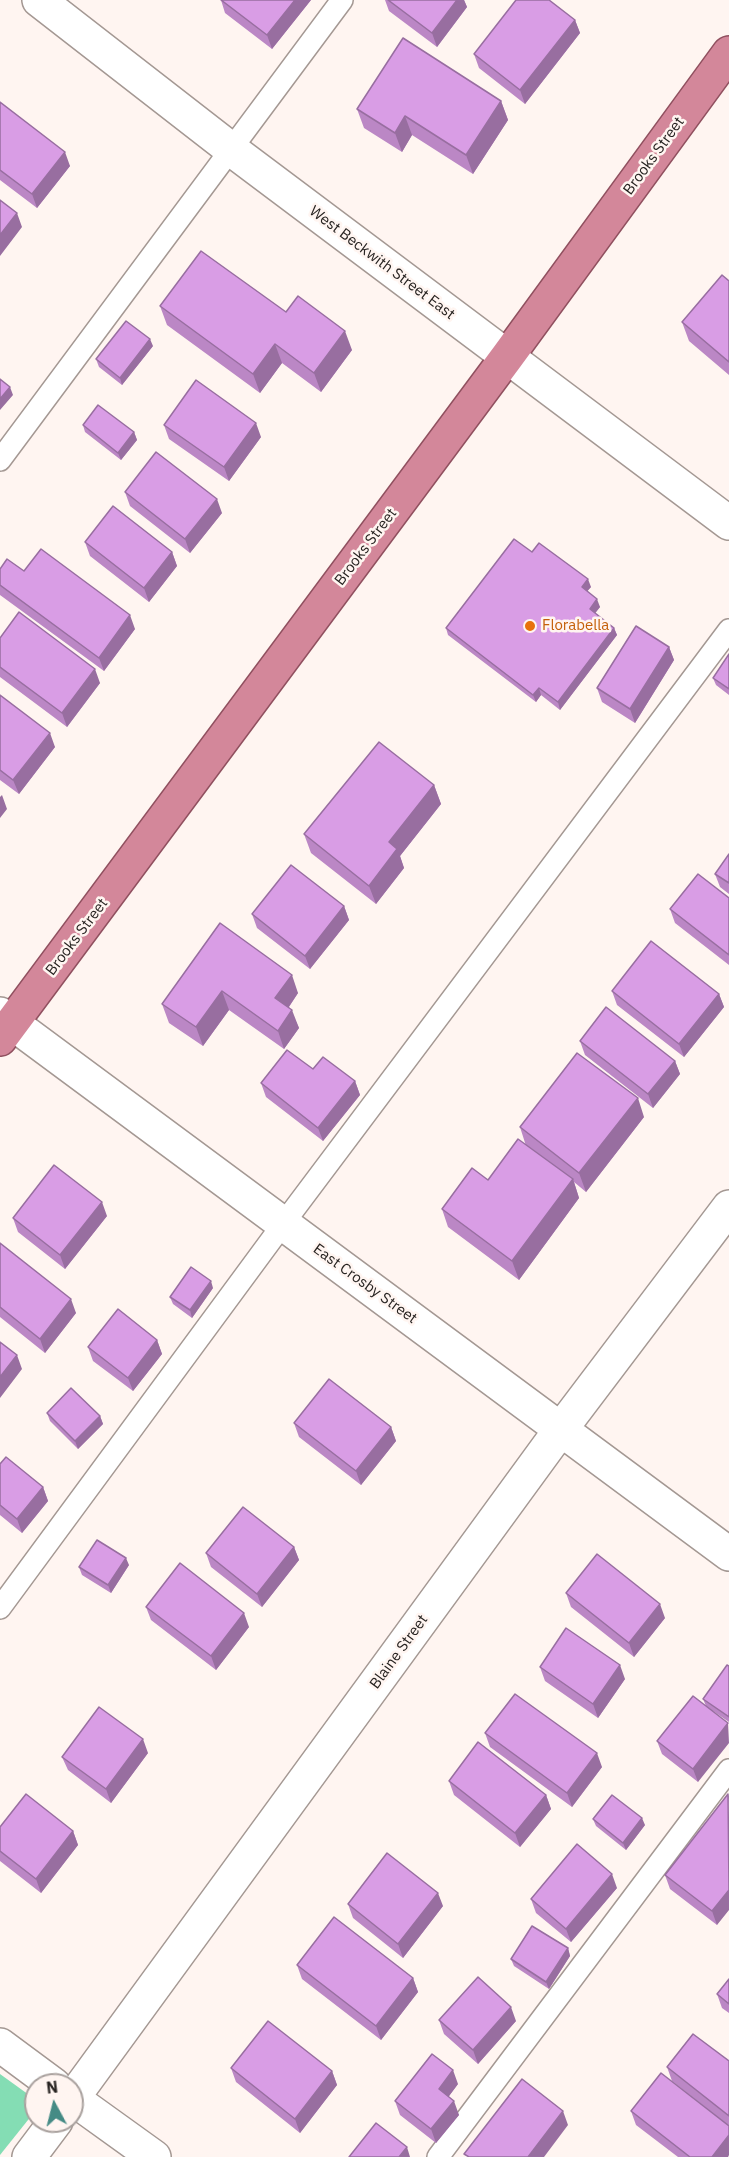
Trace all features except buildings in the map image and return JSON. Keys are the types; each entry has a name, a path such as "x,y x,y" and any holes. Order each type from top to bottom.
{"highway":[{"name":"Brooks Street","path":"4,1026 507,357 729,53"}],"street":[{"name":"West Beckwith Street East","path":"39,0 232,150 729,523"},
{"name":"East Crosby Street","path":"4,1026 283,1224 729,1554"},
{"name":"Blaine Street","path":"84,2083 561,1429 729,1207"},
{"path":"0,2045 38,2073"},
{"path":"84,2107 154,2157"},
{"path":"29,2157 47,2133"}],"lane":[{"path":"0,460 342,0"},
{"path":"0,1608 283,1224 729,630"},
{"path":"438,2157 729,1770"}],"green space":[{"path":"0,2074 24,2091 24,2125 0,2155"}],"place":[{"name":"Florabella","path":"530,626"}]}
